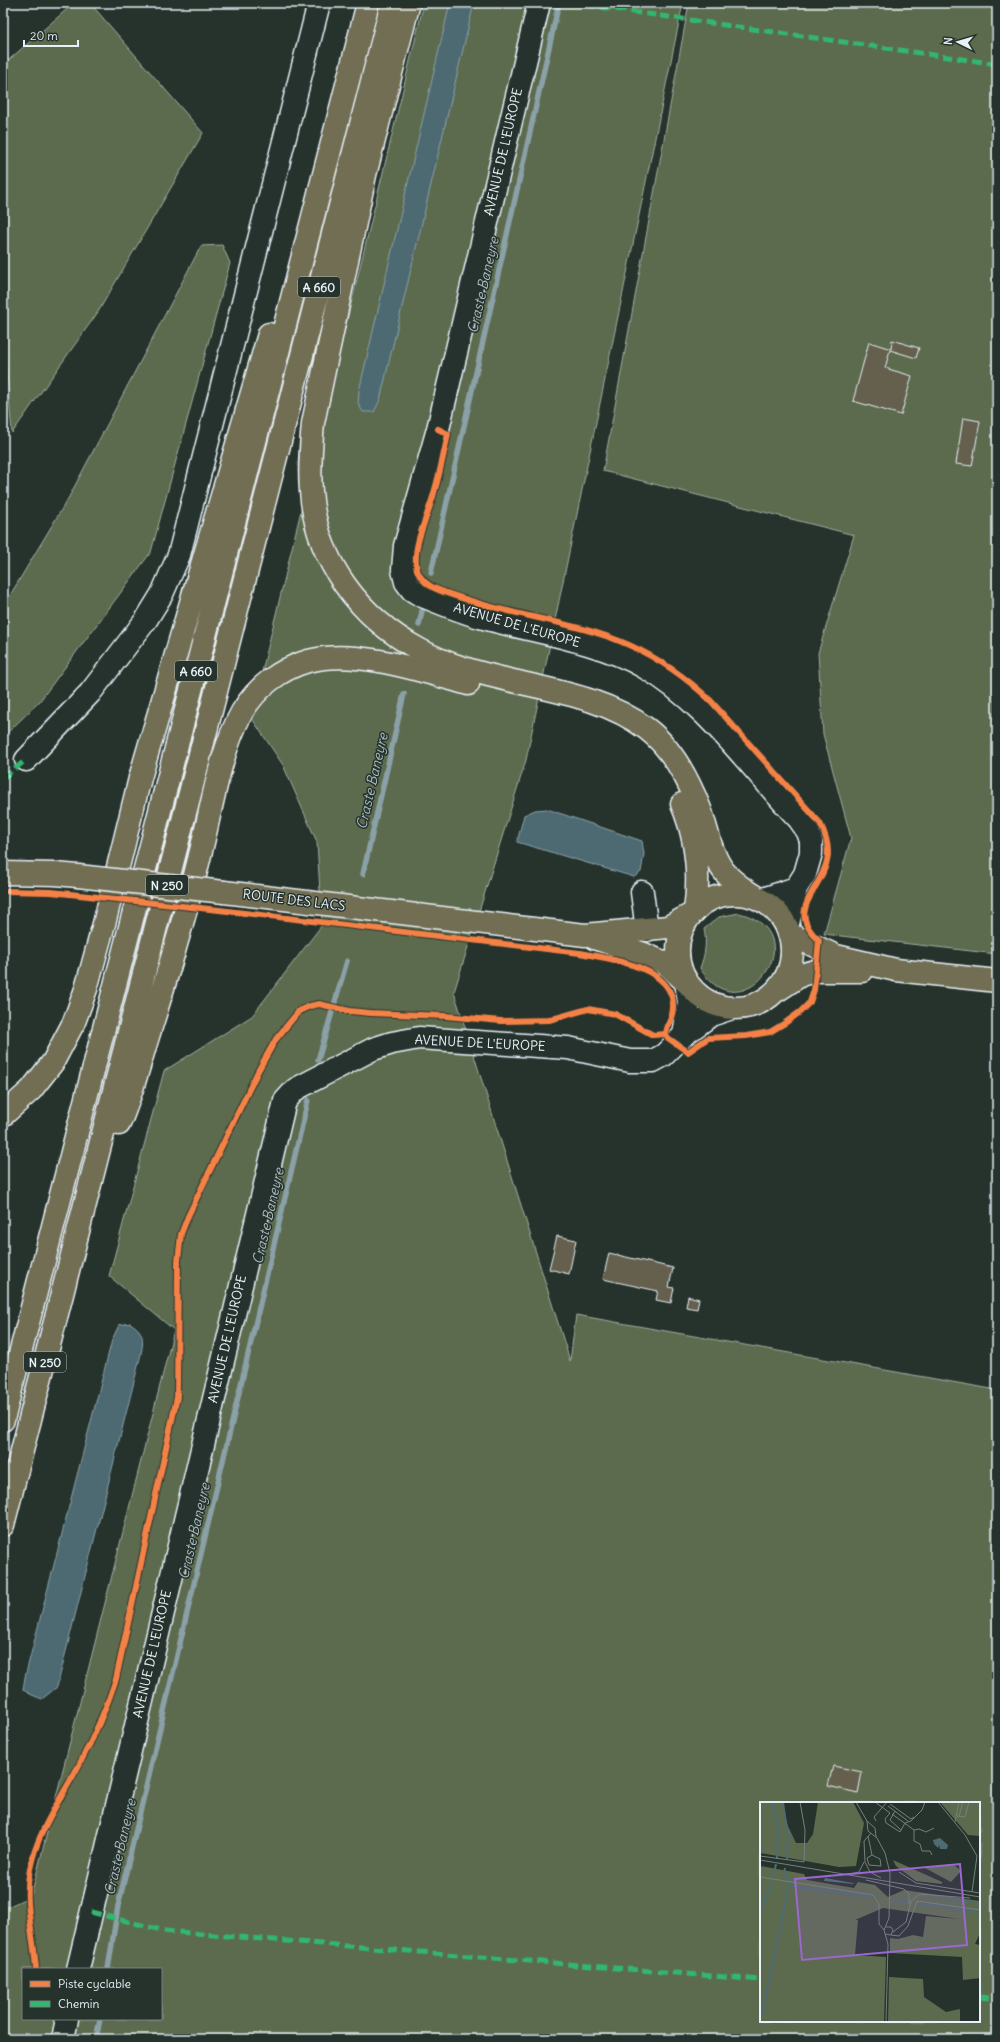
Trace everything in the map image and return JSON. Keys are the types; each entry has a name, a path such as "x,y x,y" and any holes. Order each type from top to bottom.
{"main road":[{"name":"A 660","path":"66,1178 368,3"},
{"name":"A 660","path":"246,571 392,3"},
{"path":"409,3 365,175 313,423 310,459 311,492 316,526 327,556 355,600 379,623 421,651 445,662 485,674 567,694 611,708 648,730 664,747 689,785 717,860 727,874 780,915 788,931 792,944 791,962 786,978 776,992"},
{"path":"3,1115 31,1090 53,1062 74,1022 86,989 105,920 140,778 259,361 326,164"},
{"name":"N 250","path":"3,1525 246,571"},
{"path":"87,1199 125,1110 173,956 222,768 235,727 254,694 267,682 287,670 307,661 327,658 352,658 383,663 567,709 606,721 634,736 651,752 666,772 686,814 695,854 698,892 692,913 681,931 678,948 680,966 686,982 698,995 713,1004 730,1009 746,1008 762,1002 801,975 815,971 896,970"},
{"name":"ROUTE DES LACS","path":"3,873 78,876 585,935 644,954 665,964 686,982"},
{"path":"692,913 704,903 720,896 738,894 758,899"},
{"name":"ROUTE DES LACS","path":"585,935 668,927 692,913"},
{"path":"788,931 836,956 896,970 997,981"},
{"name":"N 250","path":"3,1420 66,1178"}],"street":[{"path":"26,760 90,693 146,620 162,594 179,555 319,3"},
{"name":"AVENUE DE L'EUROPE","path":"538,3 438,429 405,546 403,570 406,582 412,590 420,596 480,617 606,650 644,666 683,693 703,712 799,819 808,832 811,841 809,863 796,888 788,931"},
{"path":"758,899 796,888"},
{"path":"642,892 648,930"},
{"path":"684,1035 690,1002 686,982"},
{"name":"AVENUE DE L'EUROPE","path":"78,1968 217,1378 285,1101 296,1089 349,1061 373,1049 404,1040 433,1038 568,1048 630,1061 647,1062 664,1056 684,1035 711,1015 730,1009"},
{"path":"63,2039 68,2020"}],"green space":[{"path":"74,3 90,3 203,133 98,312 12,433 3,325 3,65"},
{"path":"424,3 683,3 526,760 454,992 570,1361 576,1315 997,1390 997,2039 3,2039 3,1909 31,1896 174,1330 109,1276 164,1071 252,1016 322,925 317,842 283,765 251,717"},
{"path":"689,3 997,3 997,954 824,934 851,838 823,734 818,653 854,535 603,471"},
{"path":"222,245 230,263 151,552 39,702 3,737 3,607 69,497 201,246"},
{"path":"739,913 762,924 772,940 772,957 765,974 752,986 735,991 717,986 700,968 705,949 704,929 719,917"}],"water":[{"path":"450,3 474,3 380,400 374,412 363,412 358,404 359,391"},
{"path":"547,809 642,841 644,854 641,872 634,877 517,842 524,815 535,810"},
{"path":"130,1323 138,1329 142,1336 143,1344 141,1354 57,1687 42,1699 23,1690 25,1677 112,1340 119,1325"}],"building":[{"path":"892,340 919,348 916,358 890,350 885,368 912,376 901,415 853,401 869,342 891,349"},
{"path":"963,418 980,421 972,466 956,464"},
{"path":"557,1236 576,1240 569,1274 549,1269"},
{"path":"609,1253 673,1268 669,1287 674,1288 671,1303 656,1300 658,1291 603,1279"},
{"path":"688,1296 699,1299 697,1309 686,1307"},
{"path":"833,1766 862,1772 858,1793 828,1786"}],"waterway":[{"name":"Craste Baneyre","path":"431,573 559,3"},
{"name":"Craste Baneyre","path":"419,625 422,611"},
{"name":"Craste Baneyre","path":"363,874 404,694"},
{"name":"Craste Baneyre","path":"318,1060 347,961"},
{"name":"Craste Baneyre","path":"108,1968 118,1906 308,1100"},
{"name":"Craste Baneyre","path":"96,2039 100,2020"}],"marked path":[{"path":"571,3 997,64"},
{"path":"3,778 26,760"},
{"path":"91,1912 165,1931 760,1980"},
{"path":"980,1997 997,1999"}],"cycle path":[{"path":"3,891 51,892 219,910 580,953 606,958 637,966 662,981 670,991 673,1004 666,1034 668,1038 688,1052 708,1038 746,1036 770,1032 800,1012 810,1002 814,990 819,940 809,929 805,919 805,910 827,861 827,842 820,823 711,701 683,677 662,663 640,650 611,638 573,626 460,598 432,587 423,580 416,567 417,546 432,501 448,434 438,429"},
{"path":"36,1968 28,1906 28,1881 33,1855 50,1816 90,1744 116,1679 177,1397 178,1261 181,1234 188,1216 258,1071 276,1039 299,1011 319,1004 350,1011 370,1013 445,1016 501,1021 549,1020 588,1009 615,1014 653,1035 666,1034"}]}
